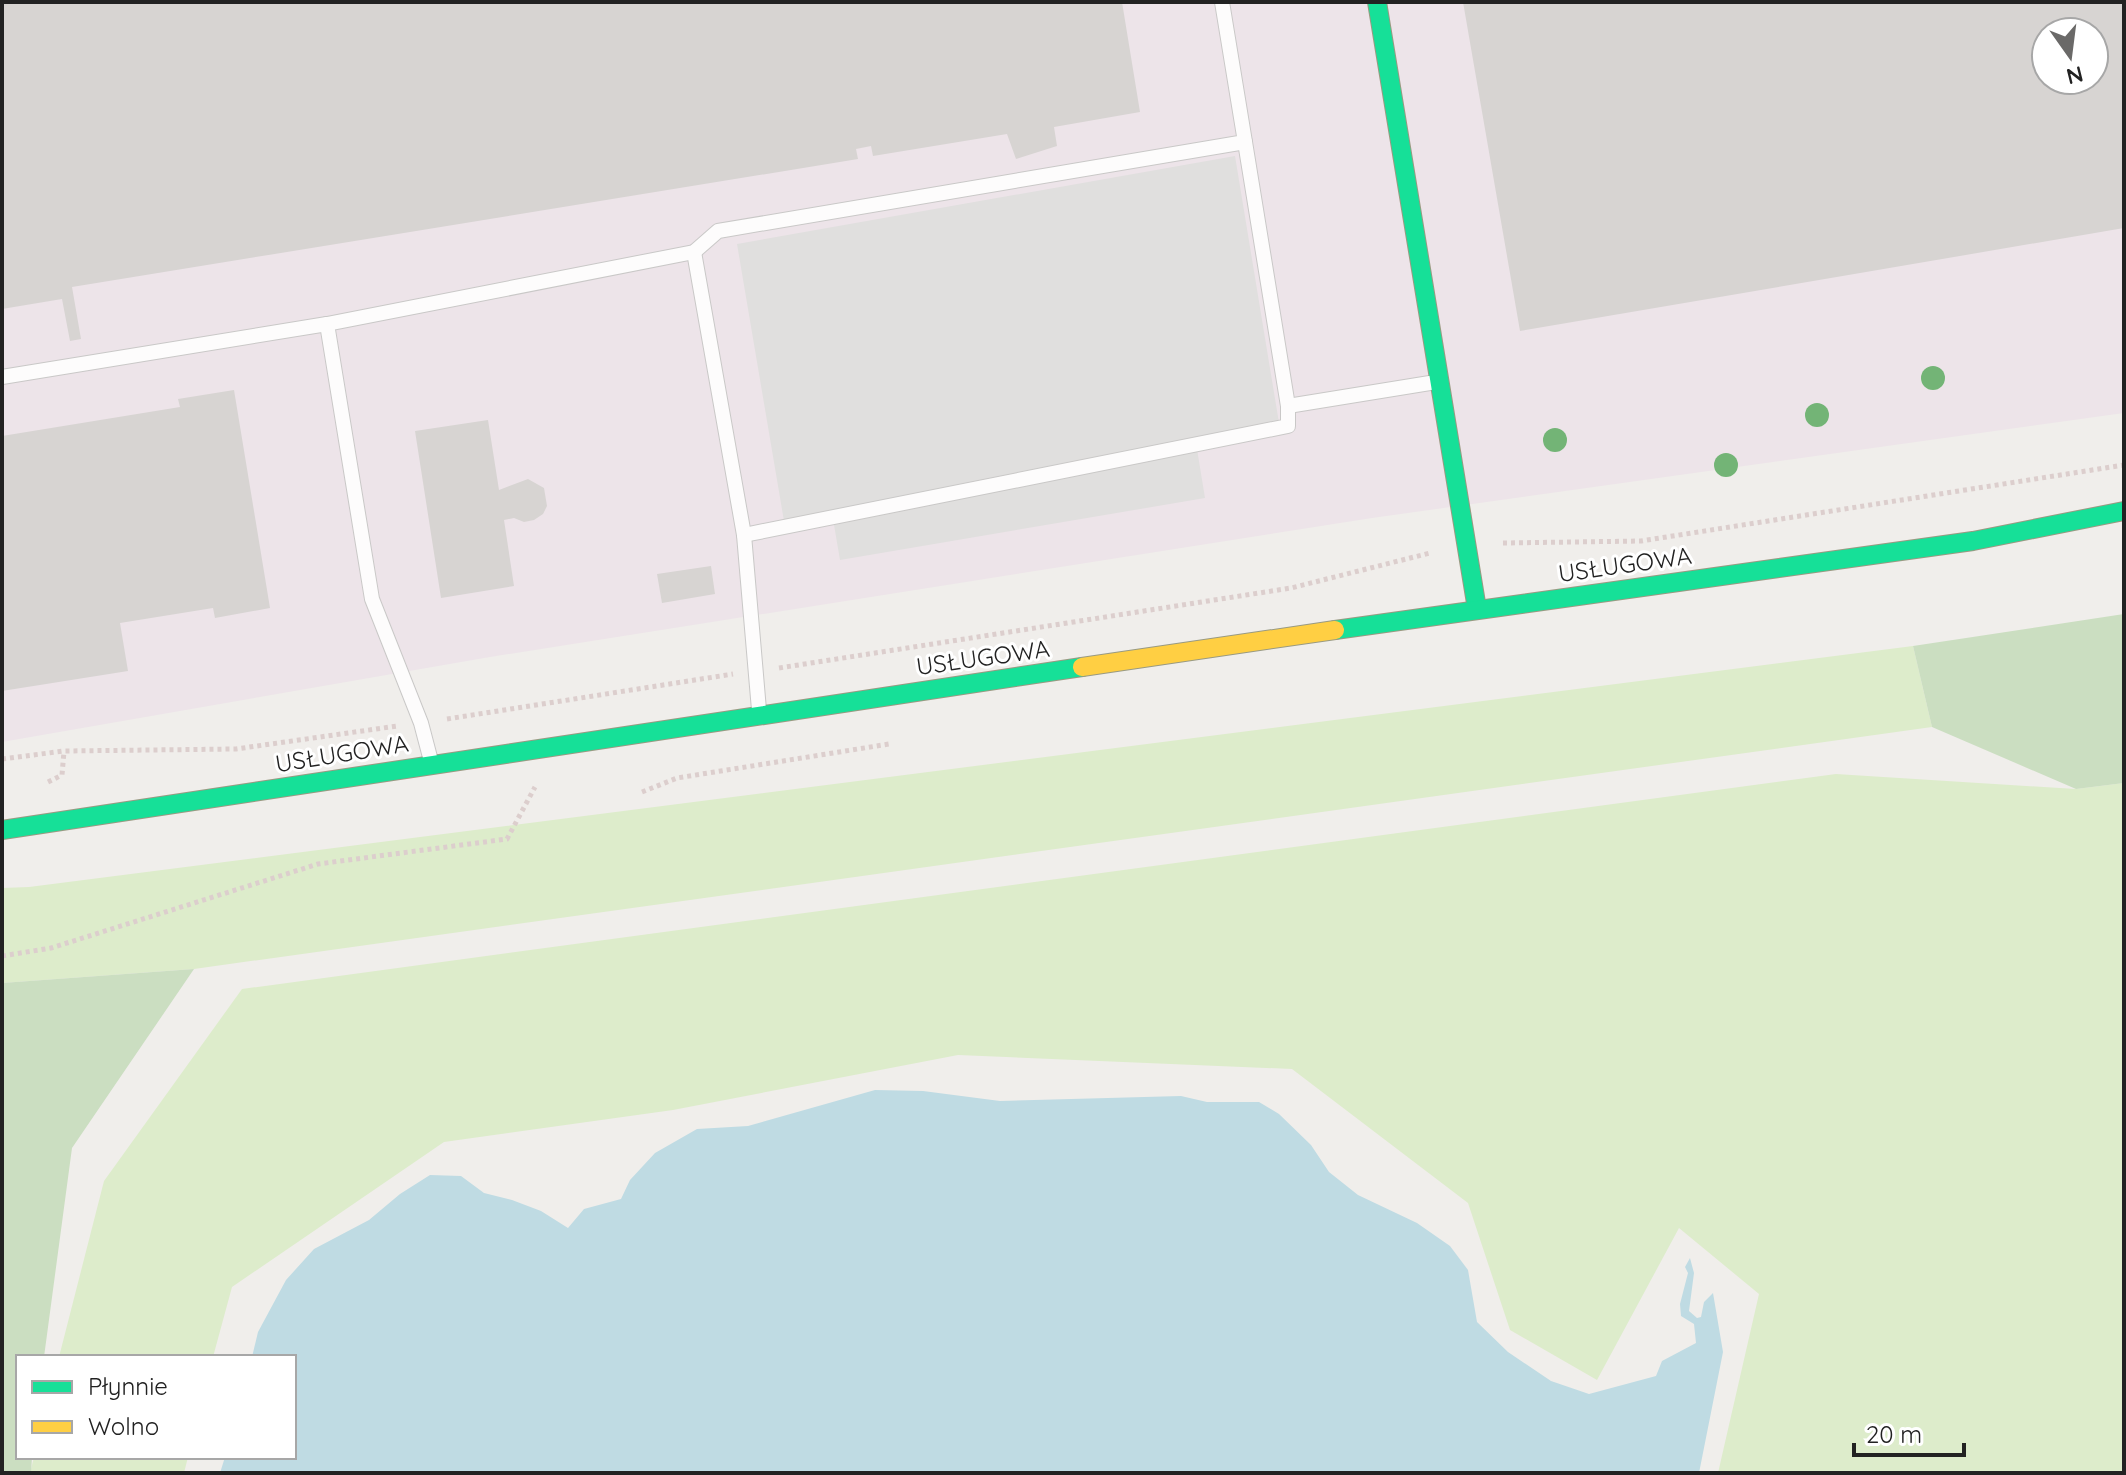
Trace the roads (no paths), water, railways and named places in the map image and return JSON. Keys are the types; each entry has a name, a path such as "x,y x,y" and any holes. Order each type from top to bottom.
{"street":[{"path":"1377,2 1477,609"},
{"name":"USŁUGOWA","path":"2,830 760,714 1477,609 1973,541 2124,511"},
{"name":"USŁUGOWA","path":"1973,541 2094,535"}],"lane":[{"path":"744,535 1288,426 1288,406 1222,2"},
{"path":"2,377 327,324 694,252 718,231 1245,142"},
{"path":"694,252 744,535 760,714"},
{"path":"327,324 372,599 421,723 432,765"},
{"path":"1288,406 1440,381"}],"water":[{"path":"875,1090 923,1091 1000,1101 1181,1096 1207,1102 1259,1102 1279,1114 1311,1145 1329,1172 1358,1195 1417,1223 1450,1246 1468,1270 1477,1322 1508,1352 1551,1381 1589,1394 1656,1376 1662,1361 1696,1343 1694,1324 1681,1316 1680,1304 1688,1273 1685,1267 1690,1258 1694,1273 1689,1311 1697,1318 1701,1317 1704,1302 1713,1293 1723,1352 1699,1473 220,1473 224,1459 296,1459 296,1355 252,1355 258,1332 286,1280 314,1249 369,1220 400,1194 430,1175 461,1176 484,1193 541,1211 568,1228 584,1209 621,1199 630,1180 655,1153 697,1129 748,1126"}]}
